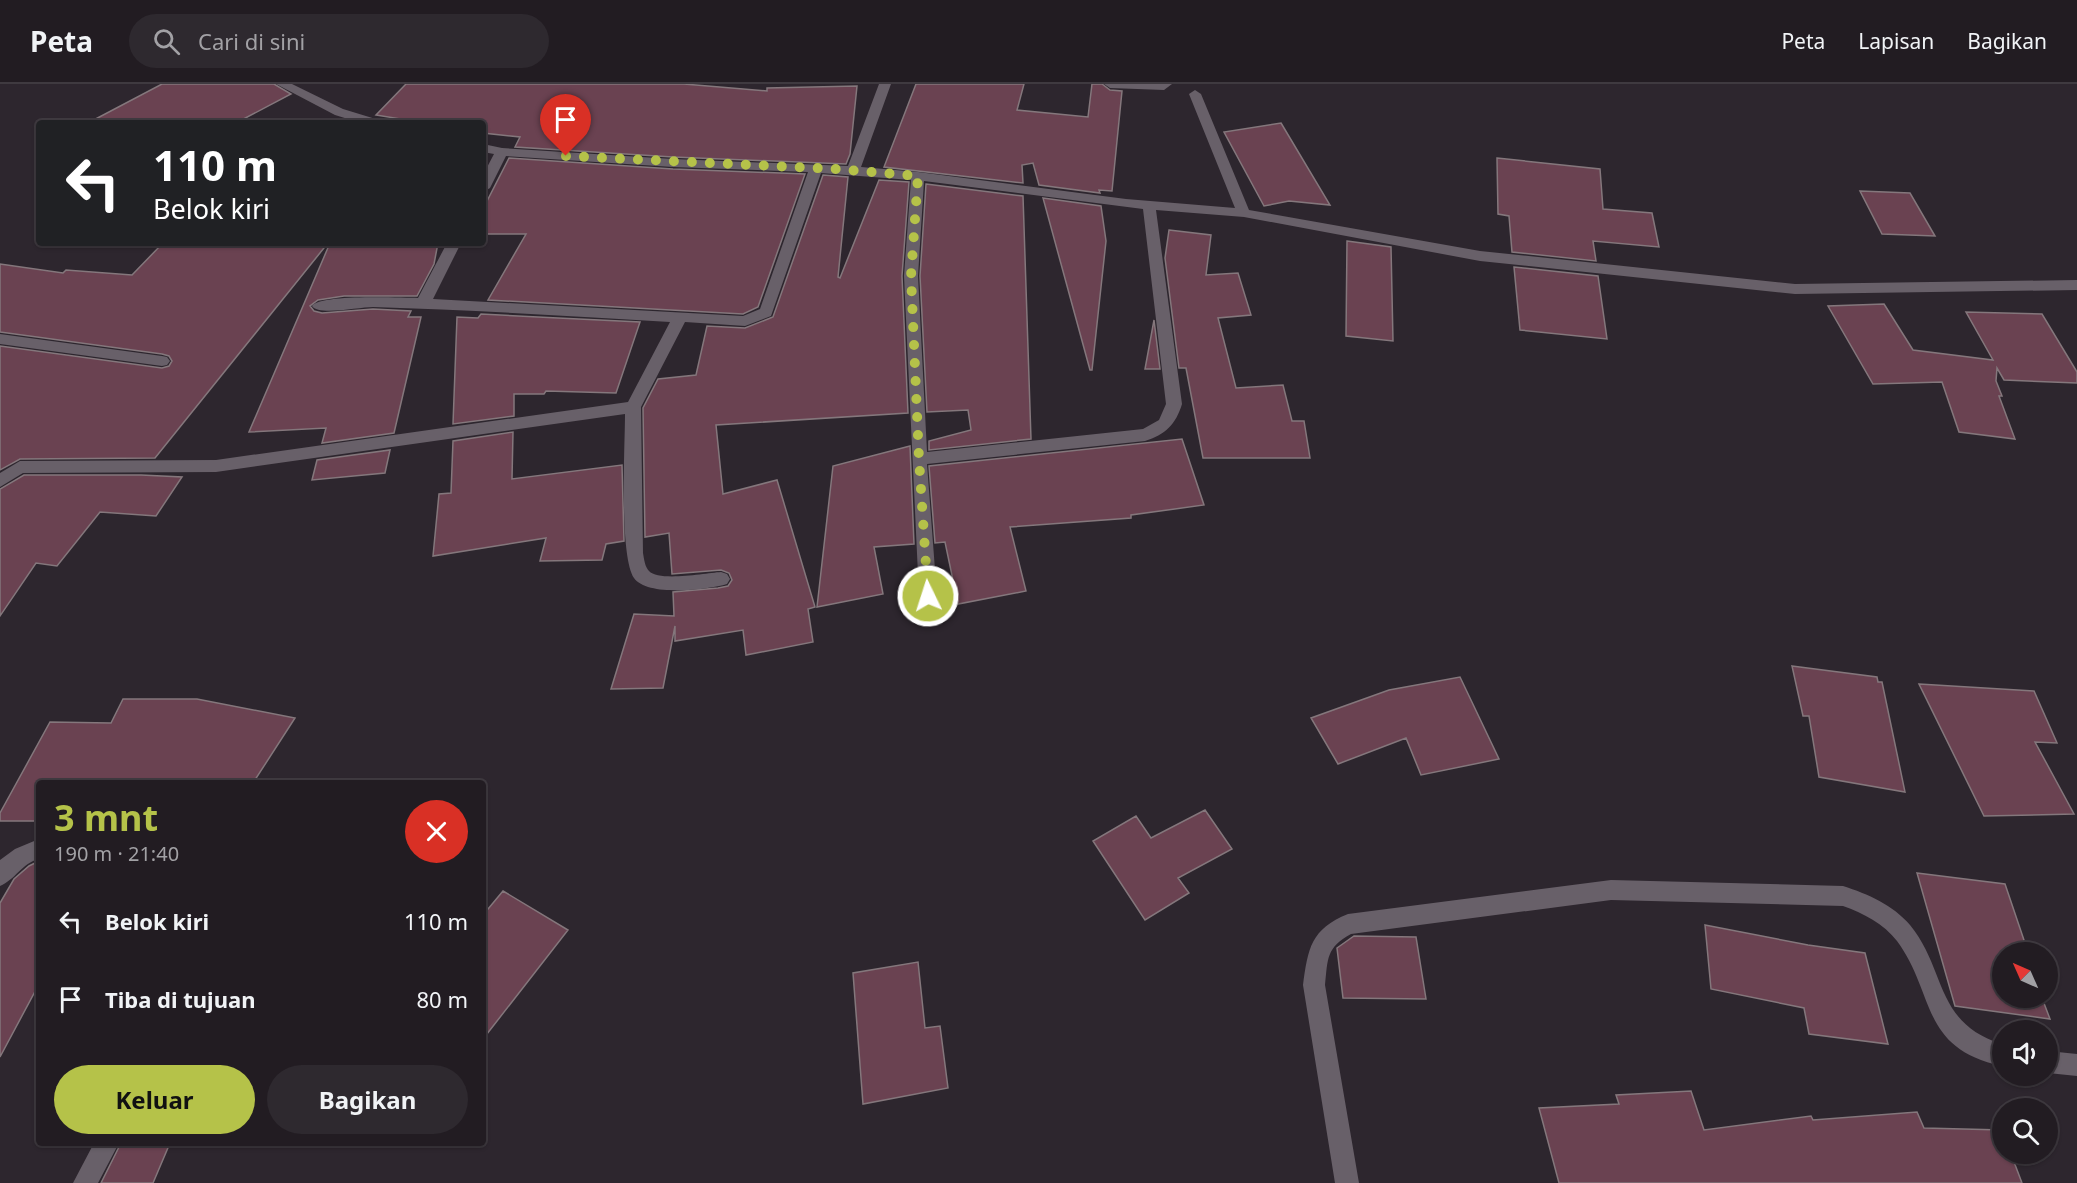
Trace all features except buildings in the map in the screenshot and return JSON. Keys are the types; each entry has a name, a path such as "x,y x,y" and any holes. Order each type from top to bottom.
{"street":[{"path":"282,84 339,112 364,120"},
{"path":"853,170 885,84"},
{"path":"1110,84 1154,86 1166,84"},
{"path":"1195,94 1244,213"},
{"path":"330,120 339,112"},
{"path":"486,149 502,152 673,163 816,168 918,176 1149,206 1244,213 1480,256 1795,289 2077,285"},
{"path":"486,182 502,152"},
{"path":"319,306 367,302 481,305 745,321 766,312 816,168"},
{"path":"918,176 911,276 928,596"},
{"path":"919,459 1145,435 1163,427 1171,416 1174,404 1149,206"},
{"path":"422,304 452,246"},
{"path":"680,317 633,407 634,553 639,571 650,582 721,579"},
{"path":"0,339 162,361"},
{"path":"0,481 20,466 216,466 633,407"},
{"path":"0,876 13,861 27,852 36,850"},
{"path":"1347,1183 1314,985 1317,958 1327,936 1348,924 1611,890 1843,897 1865,903 1887,917 1910,941 1946,1021 1972,1045 1992,1052"},
{"path":"2058,1063 2077,1065"},
{"path":"85,1183 105,1146"}],"route":[{"path":"566,156 673,163 836,169 918,176 911,276 928,596"}]}
